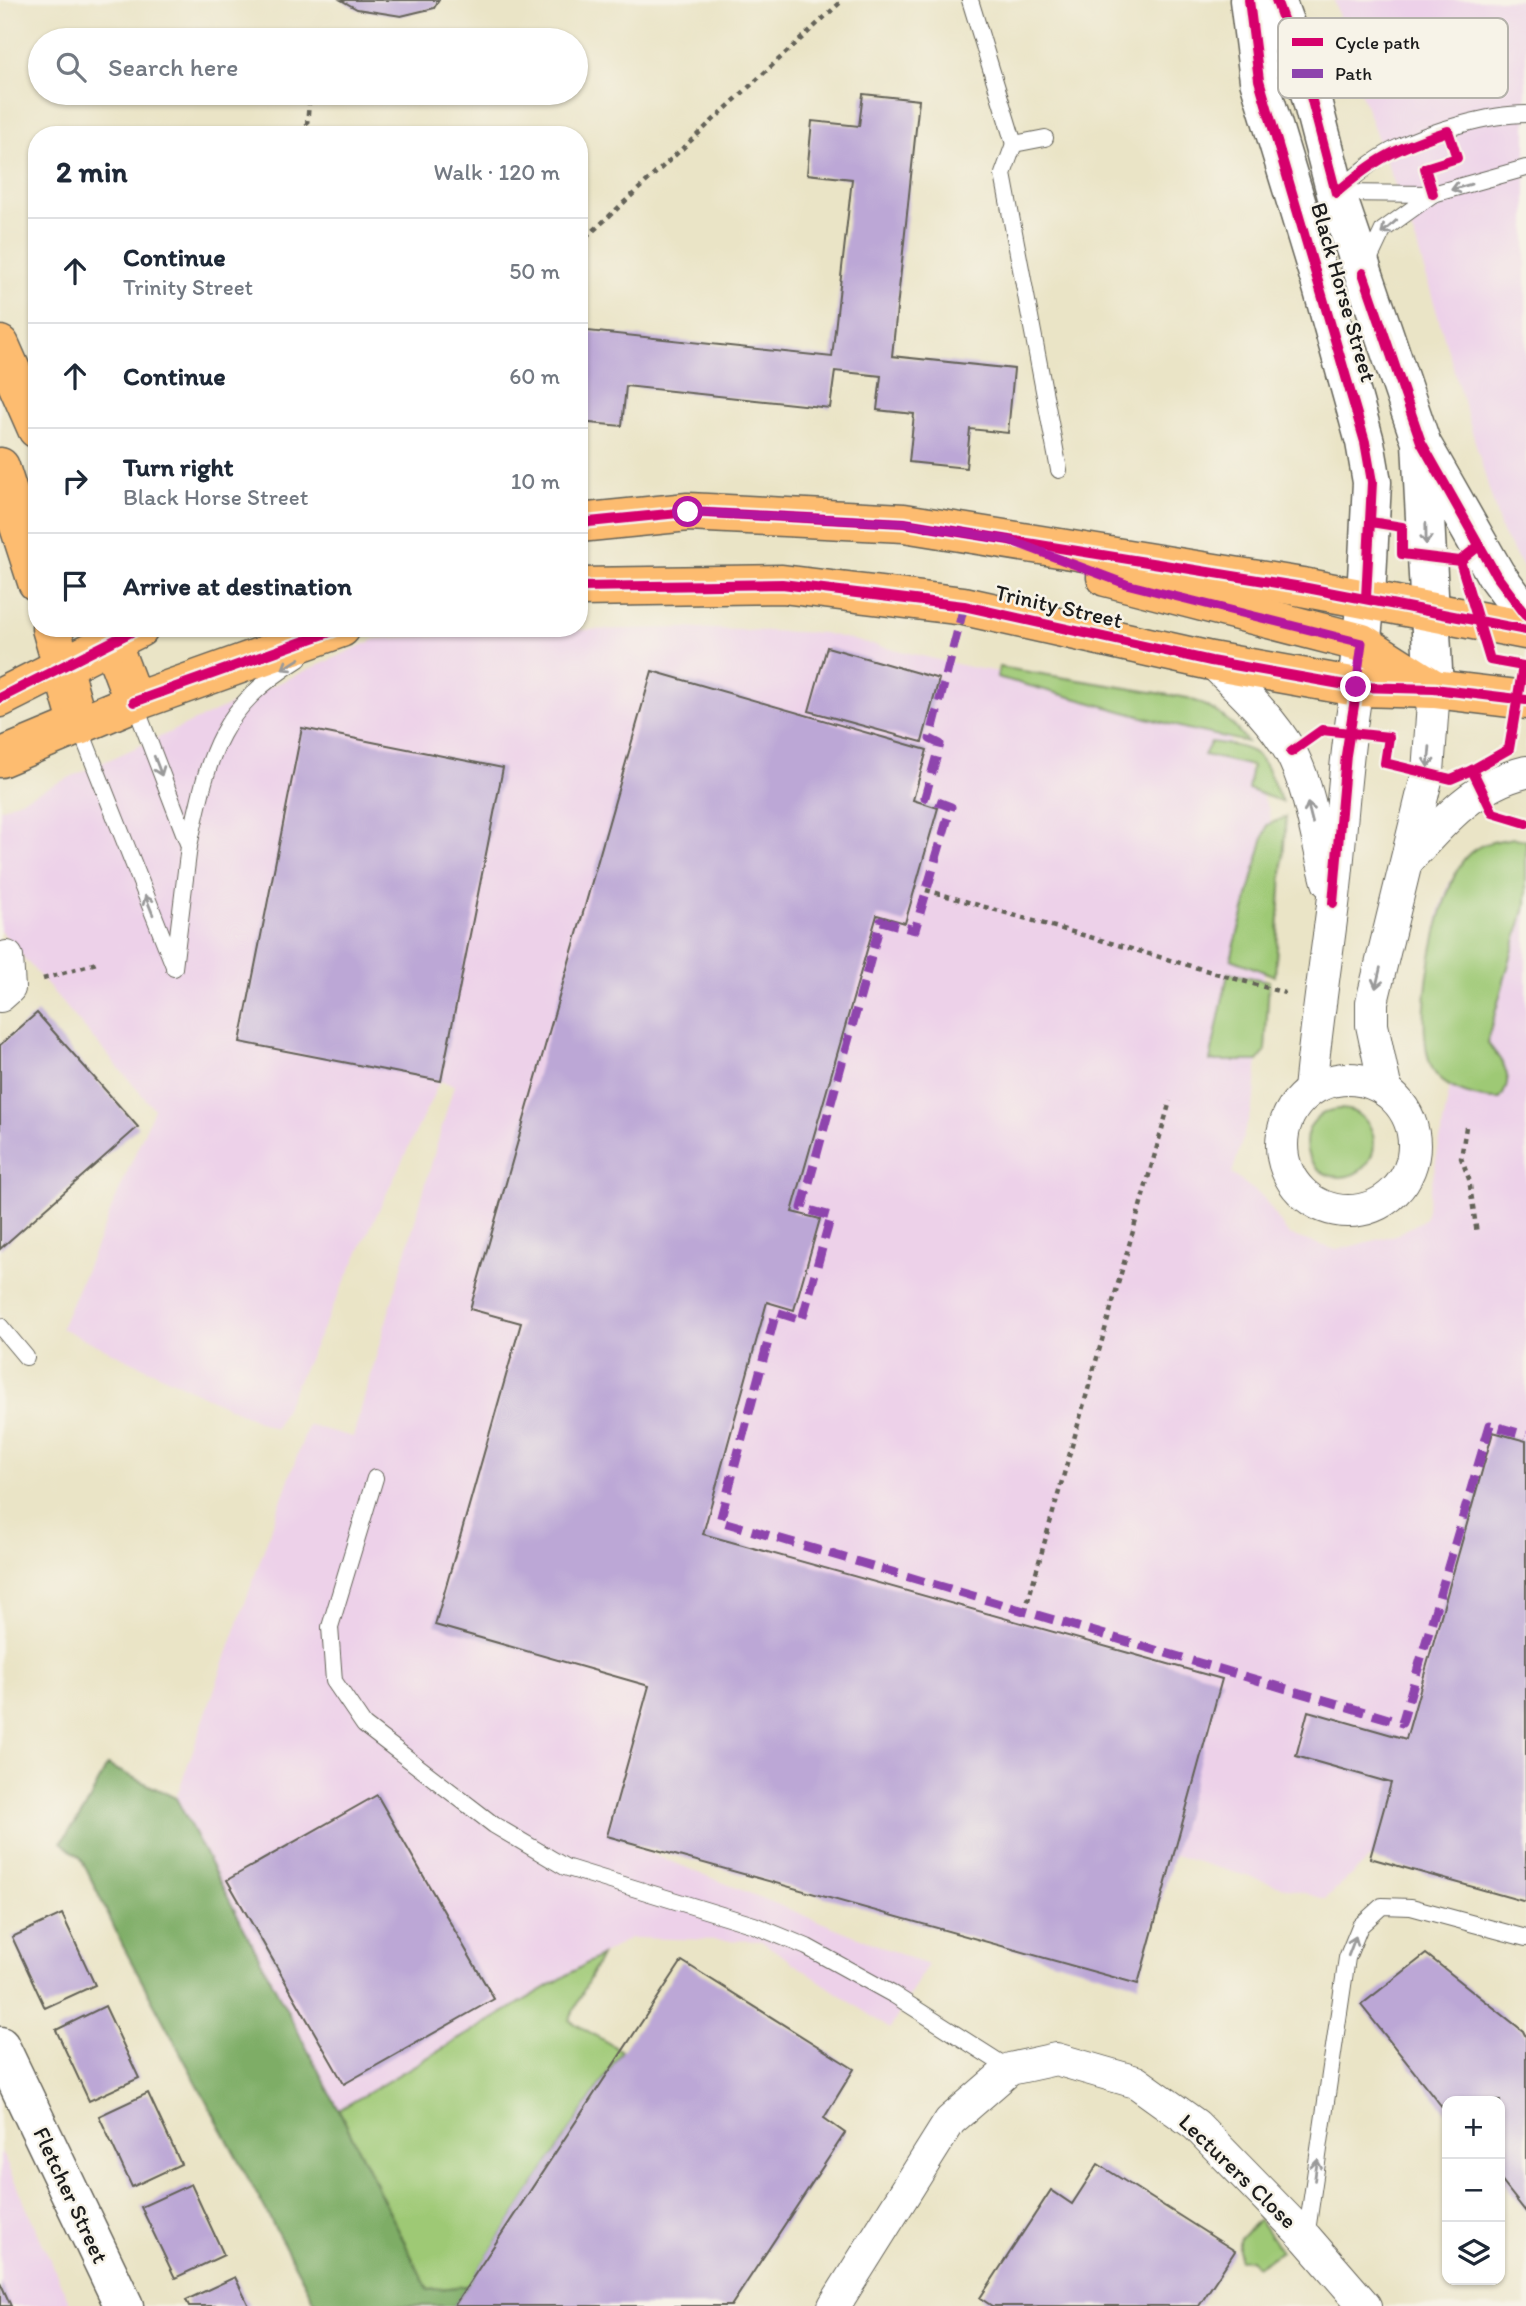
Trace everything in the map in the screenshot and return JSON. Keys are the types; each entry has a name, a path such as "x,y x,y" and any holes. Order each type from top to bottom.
{"main road":[{"path":"0,345 28,409"},
{"path":"0,467 12,535 28,565"},
{"path":"588,522 688,512 904,523 1366,598 1526,630"},
{"path":"1009,540 1126,584 1362,643 1434,689"},
{"name":"Trinity Street","path":"588,587 782,583 964,606 1211,661 1356,687 1434,689 1526,700"},
{"path":"54,637 79,726"},
{"path":"0,698 110,637"},
{"path":"119,637 134,702"},
{"path":"0,758 134,702 316,637"}],"street":[{"name":"Black Horse Street","path":"1249,0 1259,80 1365,442 1372,482 1366,598 1356,687"},
{"name":"Black Horse Street","path":"1276,0 1283,18"},
{"name":"Black Horse Street","path":"1311,98 1336,193 1421,442 1434,689"},
{"path":"1296,203 1336,193"},
{"path":"1421,442 1496,575 1526,615"},
{"path":"1211,661 1272,724 1291,752 1299,771 1333,903"},
{"path":"1310,1090 1318,1003 1333,903 1346,755 1356,687"},
{"path":"1386,1091 1372,1025 1373,1002 1428,772 1434,689"},
{"path":"1404,865 1445,818 1482,789 1526,772"},
{"path":"4,992 7,957"},
{"path":"1349,1078 1369,1082 1386,1091 1397,1101 1412,1128 1414,1149 1409,1170 1388,1197 1368,1208 1352,1211 1321,1205 1307,1197 1291,1179 1285,1167 1281,1145 1285,1123 1297,1102 1310,1090 1329,1081 1349,1078"},
{"name":"Fletcher Street","path":"0,2046 124,2306"},
{"name":"Lecturers Close","path":"1010,2068 1056,2059 1136,2082 1196,2125 1307,2238 1365,2306"},
{"path":"834,2306 950,2121 1010,2068"}],"lane":[{"path":"970,0 1014,144 1003,174 1059,470"},
{"path":"1336,193 1396,148 1497,114 1526,114"},
{"path":"1014,144 1045,138"},
{"path":"1336,193 1433,194 1526,168"},
{"path":"1363,273 1382,230 1433,194"},
{"path":"79,726 174,968 189,846 205,772 224,726 267,679 335,637"},
{"path":"134,702 189,846"},
{"path":"0,1326 26,1357"},
{"path":"375,1478 330,1627 334,1681 364,1725 494,1825 565,1867 754,1925 807,1947 894,1995 1010,2068"},
{"path":"1307,2238 1347,1958 1360,1926 1382,1906 1411,1906 1526,1938"}],"path":[{"path":"588,236 843,0"},
{"path":"307,126 309,105"},
{"path":"926,890 1318,1003"},
{"path":"4,992 100,962"},
{"path":"1025,1611 1170,1101"},
{"path":"1466,1127 1461,1158 1469,1179 1477,1234"}],"shaded area":[{"path":"1334,0 1526,0 1526,572 1502,533 1416,242 1363,98 1508,98 1508,18 1339,18"},
{"path":"684,628 823,633 969,667 1169,700 1225,735 1244,761 1269,809 1273,859 1255,1097 1232,1174 1263,1197 1289,1235 1337,1250 1398,1234 1425,1219 1450,1087 1436,1076 1427,1057 1424,1041 1431,954 1439,911 1448,885 1466,856 1484,843 1514,838 1526,840 1526,1902 1370,1858 1325,1899 1174,1855 1138,1984 616,1839 927,1965 890,2029 761,1941 630,1938 339,2110 176,1798 308,1425 353,1437 454,1085 440,1081 275,1429 61,1328 154,1109 0,930 0,809 376,639 588,637 588,630"},
{"path":"0,2149 71,2306 0,2306"}],"green space":[{"path":"999,667 1188,698 1221,715 1247,742 1187,729 997,677"},
{"path":"1211,742 1242,748 1259,757 1282,802 1248,789 1252,766 1204,755"},
{"path":"1286,817 1275,976 1231,959 1267,825"},
{"path":"1514,838 1526,840 1526,903 1487,1042 1502,1062 1507,1076 1505,1091 1500,1099 1492,1099 1458,1090 1437,1076 1428,1058 1425,1000 1436,932 1455,874 1466,857 1476,848"},
{"path":"1228,973 1269,981 1265,1052 1258,1061 1210,1061"},
{"path":"1340,1109 1353,1111 1364,1119 1372,1130 1372,1156 1364,1167 1353,1175 1340,1177 1327,1175 1316,1167 1308,1156 1306,1143 1308,1130 1316,1119 1327,1111"},
{"path":"107,1765 176,1798 339,2110 428,2290 468,2286 454,2306 317,2306 124,1948 81,1858 61,1842 84,1811"},
{"path":"601,1955 569,2020 622,2051 468,2286 428,2290 339,2110"},
{"path":"1259,2219 1281,2251 1257,2267 1251,2259 1239,2260 1239,2240"}],"building":[{"path":"341,0 439,0 434,8 401,16 357,9"},
{"path":"863,94 919,100 892,356 1014,369 1008,433 970,429 966,468 909,462 914,414 877,410 881,376 835,371 830,408 626,386 622,426 588,423 588,331 832,357 852,179 807,174 812,121 859,126"},
{"path":"827,647 939,679 922,742 809,711"},
{"path":"652,671 927,750 913,800 938,808 905,923 877,915 792,1212 820,1219 794,1310 767,1302 703,1534 1222,1679 1138,1984 607,1836 649,1686 435,1625 521,1323 470,1309"},
{"path":"302,728 503,768 441,1081 240,1042"},
{"path":"37,1013 138,1127 0,1249 0,1045"},
{"path":"1493,1432 1526,1441 1526,1902 1370,1858 1391,1783 1296,1756 1308,1711 1406,1739"},
{"path":"377,1795 494,1999 344,2084 227,1880"},
{"path":"62,1914 95,1985 45,2008 12,1937"},
{"path":"1426,1954 1523,2031 1526,2037 1526,2212 1505,2185 1505,2096 1442,2096 1442,2107 1361,2005"},
{"path":"682,1961 854,2069 824,2118 845,2133 731,2306 454,2306"},
{"path":"105,2006 139,2078 89,2101 56,2030"},
{"path":"148,2093 181,2164 132,2187 99,2116"},
{"path":"1098,2164 1235,2251 1199,2306 992,2306 980,2298 1051,2190 1072,2204"},
{"path":"191,2184 224,2255 175,2278 141,2207"},
{"path":"235,2277 249,2306 189,2306 186,2300"},
{"path":"0,2282 11,2306 0,2306"}],"marked path":[{"path":"964,606 930,739 940,744 925,797 951,807 915,930 881,921 802,1208 831,1216 802,1320 776,1312 720,1521 1402,1723 1490,1425 1526,1435"}],"cycle path":[{"path":"1249,0 1259,80 1365,442 1372,482 1366,598"},
{"path":"1276,0 1283,18"},
{"path":"1311,98 1336,193 1389,155 1448,131 1457,158 1425,168 1433,194"},
{"path":"1363,273 1421,442 1496,575 1526,615"},
{"path":"588,522 688,512 904,523 1302,587 1526,630"},
{"path":"1371,522 1402,527 1402,554 1460,561 1480,545"},
{"path":"1460,561 1490,660 1523,666 1509,749 1472,770 1493,813 1526,823"},
{"path":"588,587 782,584 964,606 1211,661 1357,687 1434,689 1526,700"},
{"path":"0,698 121,637"},
{"path":"134,702 316,637"},
{"path":"1333,903 1346,755 1357,687"},
{"path":"1291,752 1322,730 1389,737 1385,763 1451,779 1472,770"}],"route":[{"path":"688,512 904,523 1009,540 1126,584 1362,643 1356,687"}]}
